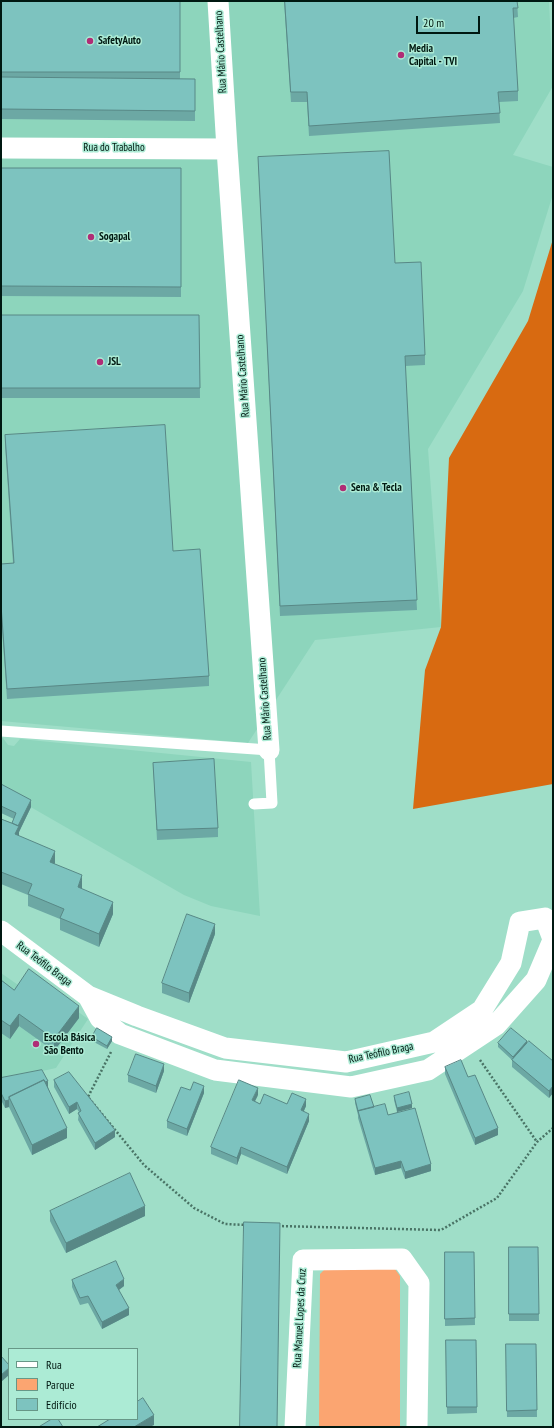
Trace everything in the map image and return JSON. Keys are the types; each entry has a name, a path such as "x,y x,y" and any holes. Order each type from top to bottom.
{"street":[{"name":"Rua Mário Castelhano","path":"218,1 269,750"},
{"name":"Rua do Trabalho","path":"1,148 227,149"},
{"name":"Rua Teófilo Braga","path":"1,931 88,996 226,1048 346,1062 434,1042 482,1010 511,963 520,922 545,918 553,939 536,980 496,1025 428,1070 351,1087 215,1070 120,1034 100,1018 88,996"},
{"name":"Rua Manuel Lopes da Cruz","path":"295,1427 303,1260 402,1259 419,1283 417,1427"}],"lane":[{"path":"1,731 269,750 272,803 254,804"}],"path":[{"path":"120,1034 88,1097 144,1165 194,1208 225,1224 249,1225"},
{"path":"468,1043 537,1142"},
{"path":"273,1226 441,1230 497,1198 537,1142 553,1128"}],"shaded area":[{"path":"1,1 549,1 553,86 513,155 553,167 553,194 523,291 428,449 441,627 315,640 248,743 1,721"},
{"path":"553,239 553,784 413,809 425,670 441,627 449,458 528,321"},
{"path":"1,738 3,738 8,745 14,746 20,739 251,762 260,916 211,906 184,895 1,790"},
{"name":"Escola Básica São Bento","path":"1,973 21,987 29,976 88,1019 56,1068 1,1080"}],"green space":[{"path":"392,1265 400,1276 400,1427 319,1427 320,1274 327,1267"}],"building":[{"name":"SafetyAuto","path":"1,1 180,1 180,72 1,72"},
{"name":"Media Capital - TVI","path":"285,1 517,1 518,8 513,8 518,91 498,92 500,113 309,126 307,92 291,92"},
{"path":"1,77 195,79 195,111 1,109"},
{"name":"Sena & Tecla","path":"389,151 395,263 421,262 425,355 405,356 417,600 280,606 258,157"},
{"name":"Sogapal","path":"1,168 181,168 181,287 1,286"},
{"name":"JSL","path":"1,315 199,315 200,388 1,388"},
{"path":"165,425 173,551 200,549 209,676 7,689 1,605 1,564 14,563 5,435"},
{"path":"214,759 218,828 157,830 153,763"},
{"path":"1,784 31,800 18,826 12,823 16,813 1,806"},
{"path":"1,819 19,826 15,834 55,851 50,862 82,875 78,887 113,902 99,934 60,918 64,909 28,894 32,884 1,872"},
{"path":"187,914 215,924 189,993 162,983"},
{"path":"29,969 79,1006 54,1039 19,1014 10,1026 1,1020 1,980 14,990"},
{"path":"97,1028 112,1037 107,1046 92,1037"},
{"path":"511,1028 527,1041 513,1057 498,1043"},
{"path":"529,1041 553,1061 553,1086 549,1091 512,1060"},
{"path":"136,1054 164,1064 156,1086 128,1075"},
{"path":"461,1060 468,1077 475,1075 498,1128 475,1138 445,1067"},
{"path":"42,1070 48,1081 45,1082 44,1080 9,1097 9,1100 5,1101 1,1093 1,1078"},
{"path":"69,1072 115,1130 95,1143 78,1113 81,1111 77,1102 69,1107 54,1080"},
{"path":"44,1080 67,1128 32,1145 9,1097"},
{"path":"239,1080 258,1088 252,1100 260,1104 264,1094 287,1104 292,1093 306,1099 301,1110 309,1114 287,1167 241,1147 237,1158 211,1147"},
{"path":"194,1082 204,1086 187,1129 167,1121 181,1087 190,1090"},
{"path":"409,1092 412,1104 397,1108 394,1096"},
{"path":"370,1095 374,1107 358,1111 355,1099"},
{"path":"385,1104 388,1115 415,1108 431,1164 405,1172 401,1161 375,1168 358,1111"},
{"path":"130,1173 145,1206 66,1243 50,1211"},
{"path":"244,1222 280,1223 277,1427 240,1427"},
{"path":"509,1247 538,1247 539,1314 509,1314"},
{"path":"445,1252 474,1252 475,1318 445,1319"},
{"path":"116,1261 124,1279 116,1285 129,1308 102,1322 88,1296 80,1298 72,1280"},
{"path":"446,1340 476,1340 477,1407 447,1407"},
{"path":"506,1344 536,1344 537,1410 507,1411"},
{"path":"1,1356 8,1364 8,1369 1,1375"},
{"path":"143,1398 154,1415 134,1427 97,1427 108,1420 138,1420 138,1401"},
{"path":"50,1420 59,1420 63,1427 39,1427"}],"place":[{"name":"SafetyAuto","path":"90,41"},
{"name":"Media Capital - TVI","path":"401,55"},
{"name":"Sogapal","path":"91,237"},
{"name":"JSL","path":"100,362"},
{"name":"Sena & Tecla","path":"343,488"},
{"name":"Escola Básica São Bento","path":"36,1044"}]}
